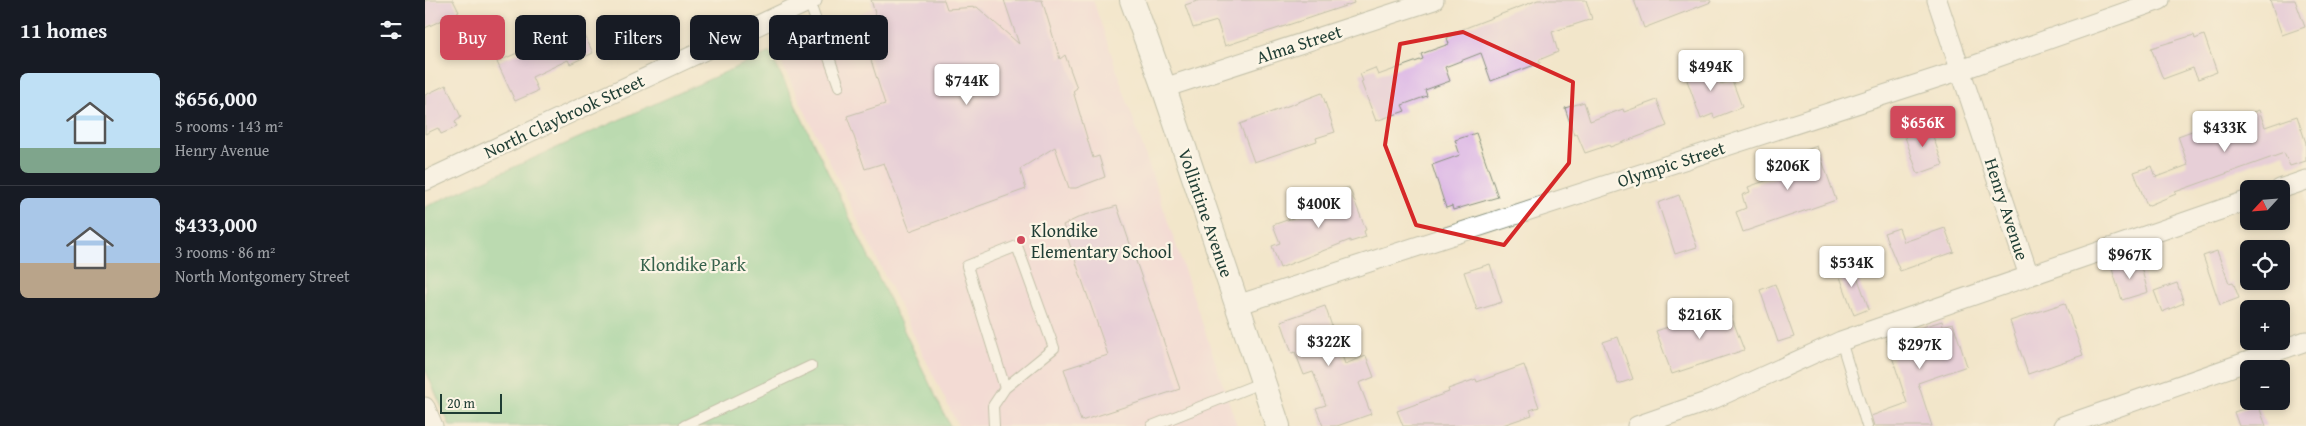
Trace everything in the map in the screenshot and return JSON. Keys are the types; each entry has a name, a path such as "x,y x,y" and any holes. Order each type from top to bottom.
{"street":[{"name":"Vollintine Avenue","path":"1132,0 1164,88 1278,426"},
{"name":"Alma Street","path":"1164,88 1434,0"},
{"name":"Henry Avenue","path":"1937,0 2029,276"},
{"name":"Olympic Street","path":"1237,305 1961,70 2160,0"},
{"name":"North Claybrook Street","path":"425,181 811,1"},
{"path":"2290,186 2306,180"},
{"path":"1637,426 1709,401 1841,341 2240,203"},
{"path":"2063,426 2306,341"},
{"path":"425,408 433,426"}],"lane":[{"path":"811,1 839,86"},
{"path":"994,426 993,406 1005,388 1054,348 1017,246 967,266 1005,388"},
{"path":"1841,341 1867,426"},
{"path":"684,426 811,366"},
{"path":"1152,426 1264,381"}],"highlighted area":[{"path":"1463,32 1573,82 1569,163 1504,245 1416,225 1385,145 1400,44"}],"shaded area":[{"name":"Klondike Elementary School","path":"888,0 1093,0 1237,426 958,426 780,60 888,60 888,15 857,15"}],"green space":[{"name":"Klondike Park","path":"769,52 769,60 774,60 950,426 450,426 425,369 425,207 752,60 759,60 759,57"}],"building":[{"path":"425,0 453,0 459,12 453,15 440,15 440,21 425,28"},
{"name":"Klondike Elementary School","path":"871,0 944,0 947,9 977,7 1019,44 1004,0 1042,0 1060,59 1065,55 1077,88 1073,91 1093,158 1099,156 1105,177 1076,188 1069,188 1055,147 1020,169 1026,189 910,231 884,163 865,169 847,116 885,104 871,60 888,60 888,15 876,15"},
{"path":"1200,0 1353,0 1354,3 1225,46 1217,21 1193,28 1185,5"},
{"path":"1538,0 1586,0 1592,19 1552,32 1558,52 1539,60 1540,63 1491,81 1481,53 1445,67 1450,81 1425,90 1427,96 1402,105 1405,111 1376,121 1361,82 1363,81 1360,74 1375,68 1378,75 1423,59 1421,54 1449,44 1447,38 1455,34 1455,32"},
{"path":"1634,0 1710,0 1711,2 1644,28"},
{"path":"2270,0 2295,0 2305,27 2282,35"},
{"path":"2194,35 2195,39 2204,35 2217,72 2198,79 2193,68 2163,79 2151,48"},
{"path":"586,38 593,53 586,56"},
{"path":"515,54 515,60 568,60 532,77 538,91 515,101 497,62"},
{"path":"568,60 578,60 570,64"},
{"path":"1701,62 1704,71 1715,67 1721,84 1732,80 1742,107 1714,118 1713,114 1701,119 1683,69"},
{"path":"446,85 461,117 455,122 457,127 441,134 438,128 425,134 425,95"},
{"path":"1322,93 1335,132 1316,138 1317,141 1254,162 1240,124"},
{"path":"1657,100 1667,126 1610,147 1609,145 1585,153 1577,134 1574,135 1565,108 1584,102 1590,121 1623,109 1624,112"},
{"path":"2259,110 2265,127 2297,116 2306,143 2306,161 2290,166 2284,153 2175,192 2176,194 2147,206 2134,172 2152,166 2156,177 2188,165 2178,136"},
{"path":"1928,122 1943,165 1918,174 1904,134 1914,131 1913,127"},
{"path":"1476,133 1498,197 1453,210 1452,206 1446,208 1432,165 1460,155 1455,140"},
{"path":"1817,146 1836,200 1743,232 1736,212 1746,208 1742,195 1750,192 1748,187 1784,174 1779,160"},
{"path":"1349,187 1366,230 1364,231 1366,237 1350,242 1350,240 1280,268 1272,246 1280,243 1273,225 1324,207 1321,197"},
{"path":"1679,195 1697,247 1675,254 1658,203"},
{"path":"1117,206 1180,389 1081,421 1064,369 1108,355 1063,225 1082,216"},
{"path":"1899,228 1904,242 1945,228 1954,252 1900,271 1884,233"},
{"path":"2217,251 2229,283 2233,282 2239,298 2220,305 2203,256"},
{"path":"1851,260 1869,309 1854,315 1836,266"},
{"path":"2139,260 2148,292 2122,300 2112,269"},
{"path":"1490,264 1502,302 1477,310 1464,272"},
{"path":"2177,283 2184,303 2162,312 2154,291"},
{"path":"1775,284 1794,337 1778,342 1760,290"},
{"path":"2065,303 2083,355 2028,374 2010,321"},
{"path":"1727,305 1744,350 1672,374 1656,331 1705,315 1705,313"},
{"path":"1325,306 1345,364 1366,356 1374,377 1359,383 1371,414 1337,426 1323,426 1316,408 1326,405 1313,372 1304,375 1295,352 1292,353 1281,321"},
{"path":"1942,321 1943,326 1953,323 1967,366 1918,383 1932,426 1874,426 1871,416 1907,403 1886,338"},
{"path":"1618,337 1633,379 1618,384 1603,342"},
{"path":"1524,365 1539,407 1530,410 1532,415 1500,426 1403,426 1397,411 1449,392 1448,389 1476,379 1477,382"},
{"path":"2240,410 2260,410 2266,426 2239,426 2234,412"}],"place":[{"name":"Klondike Elementary School","path":"1021,240"}]}
